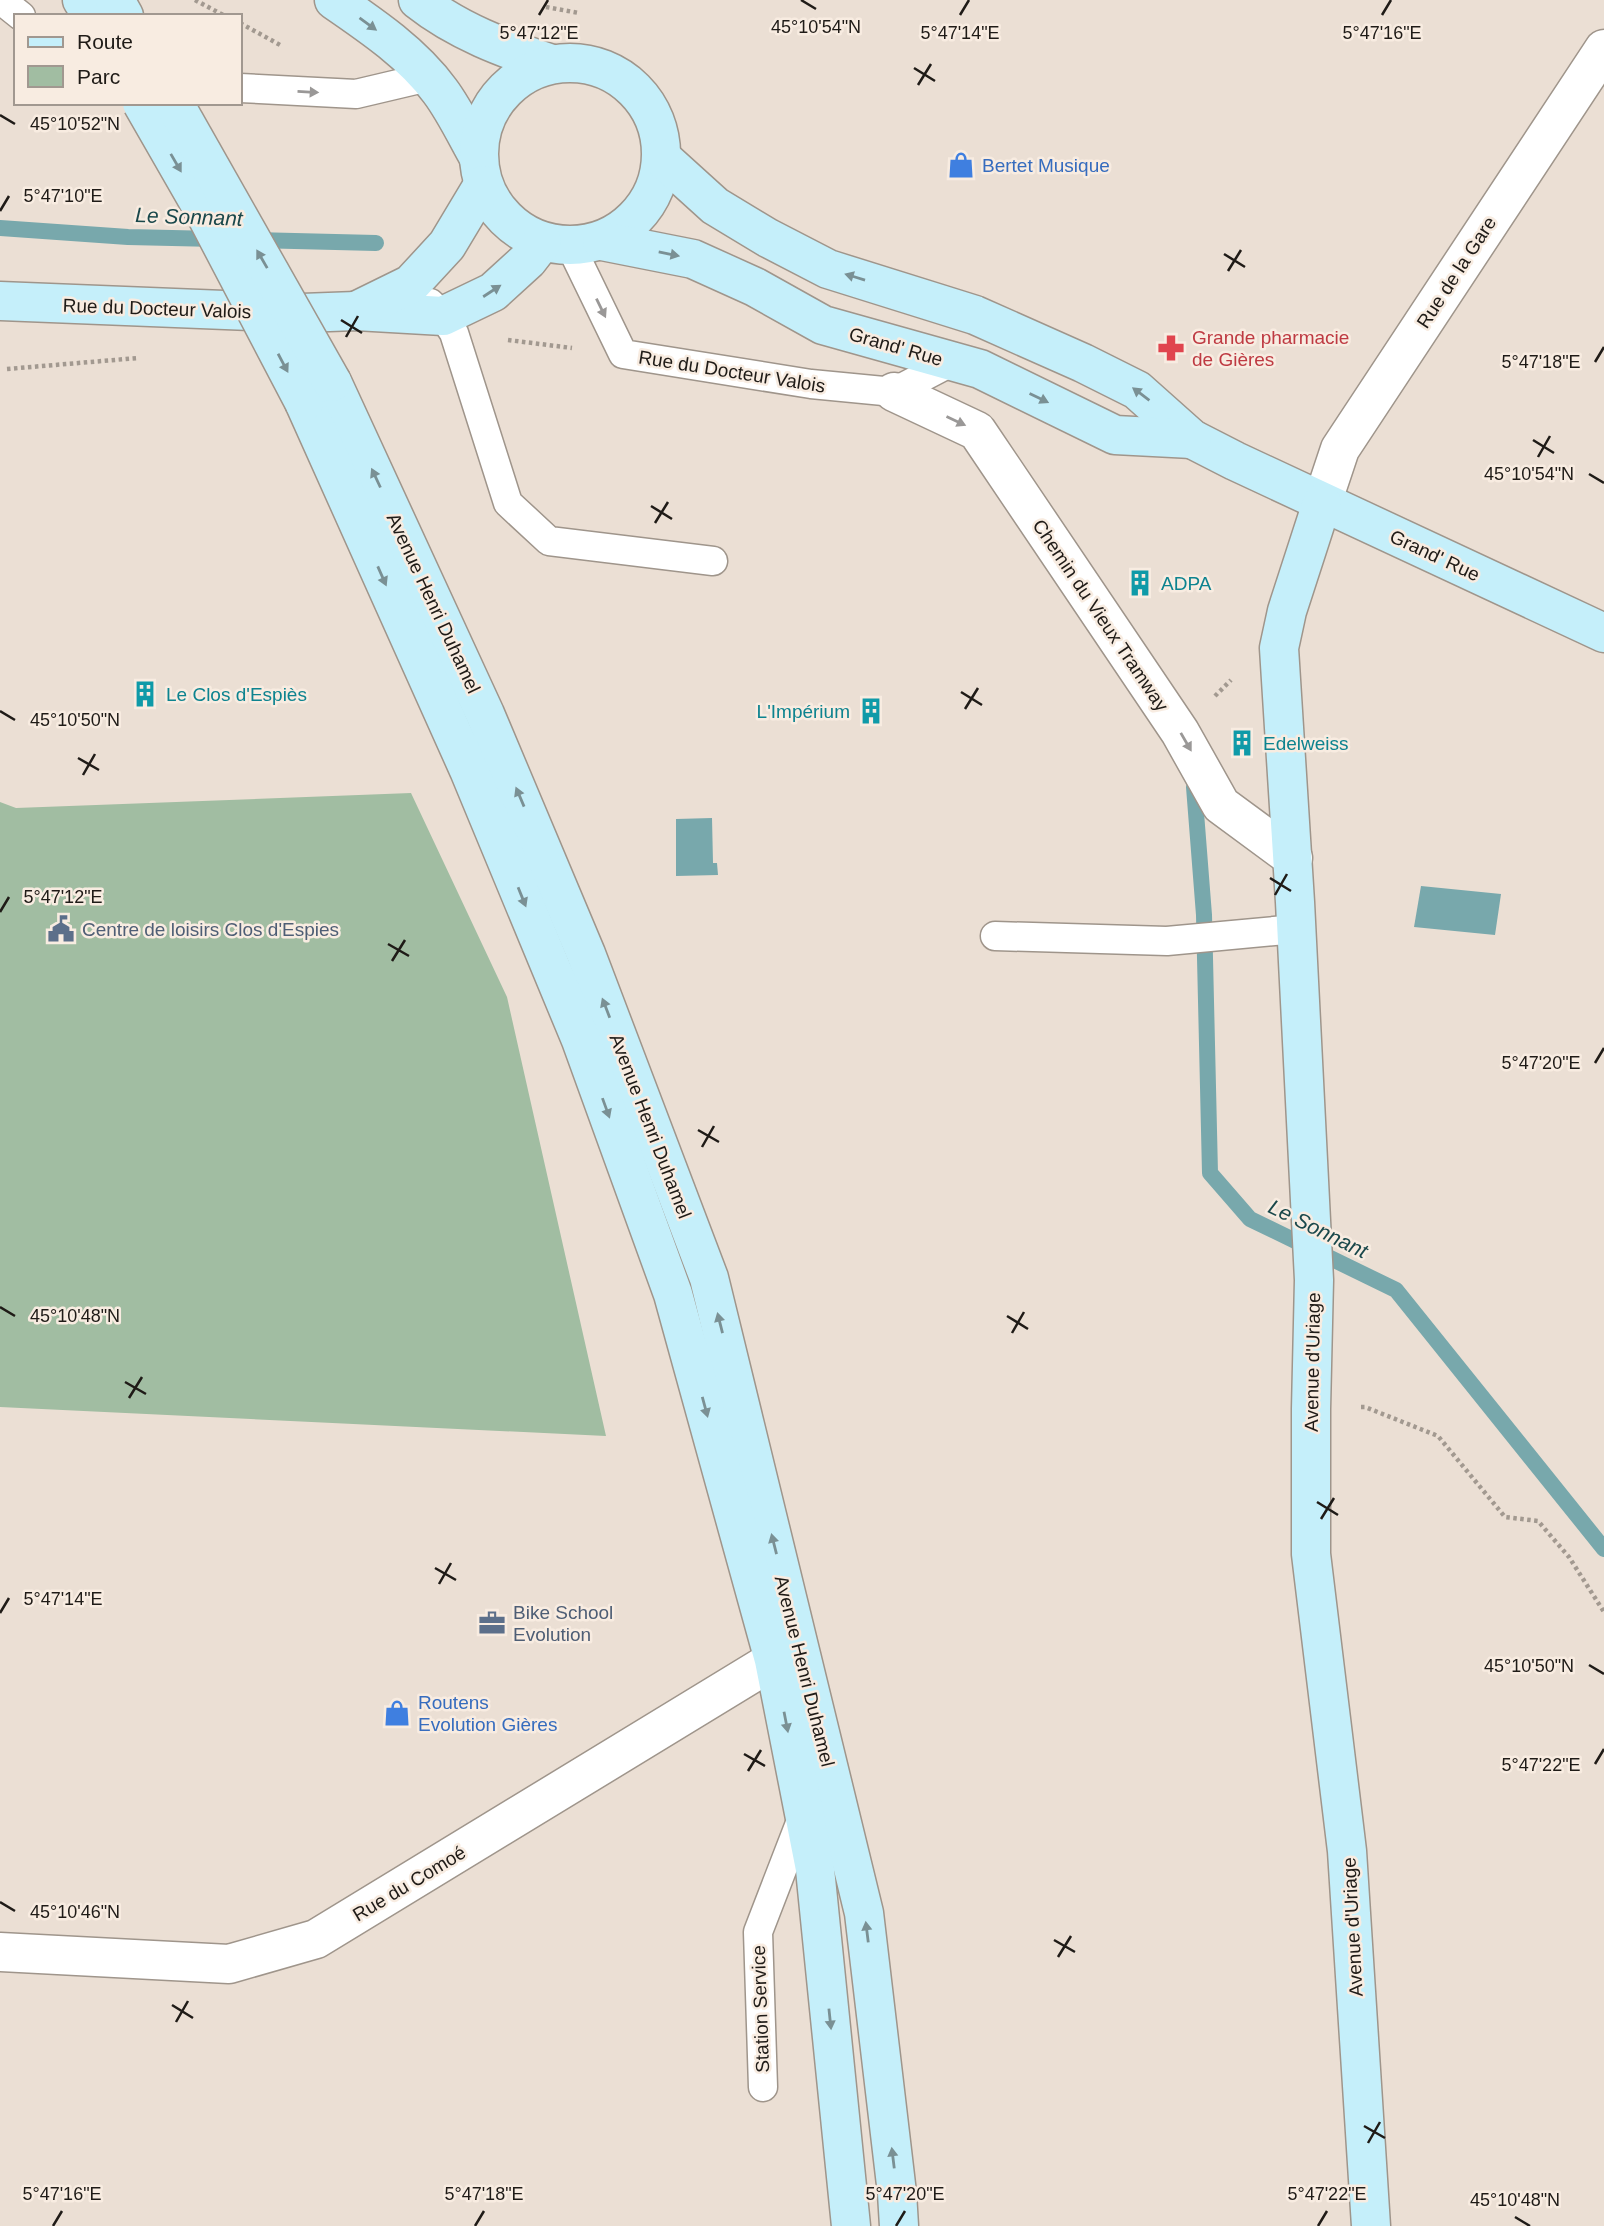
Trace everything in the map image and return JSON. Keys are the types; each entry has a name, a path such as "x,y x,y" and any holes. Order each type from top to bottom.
{"main road":[{"path":"334,0 372,26 440,91 480,171 506,220 572,243 632,222 654,193 662,158 661,137 654,117 635,89 608,70 575,62 552,64 522,75 498,97 482,125 480,171"},
{"path":"418,0 431,10 499,47 552,64"},
{"name":"Avenue Henri Duhamel","path":"143,105 204,211 318,392 586,1053 673,1294 774,1660 815,1869 851,2226"},
{"name":"Avenue Henri Duhamel","path":"174,105 318,392 485,714 586,954 709,1278 864,1913 899,2226"},
{"name":"Grand' Rue","path":"662,158 715,206 768,238 828,269 975,316 1083,363 1137,390 1192,439 1322,503 1604,633"},
{"name":"Rue du Docteur Valois","path":"356,311 411,284 447,245 480,171"},
{"name":"Grand' Rue","path":"572,243 692,259 755,287 822,325 980,369 1115,435 1192,439"},
{"name":"Rue du Docteur Valois","path":"0,301 443,316 493,292 528,260 572,243"},
{"name":"Avenue d'Uriage","path":"1322,503 1287,611 1279,648 1293,858 1314,1280 1311,1554 1348,1851 1371,2226"}],"street":[{"name":"Rue de la Gare","path":"1322,503 1340,449 1604,49"},
{"name":"Chemin du Vieux Tramway","path":"894,392 977,431 1180,732 1222,805 1293,858"},
{"name":"Rue du Comoé","path":"0,1952 229,1964 316,1939 774,1660"}],"lane":[{"path":"1,0 18,14"},
{"path":"242,88 356,94 428,77"},
{"name":"Rue du Docteur Valois","path":"572,243 623,354 810,384 894,392"},
{"path":"411,284 443,316 454,333 509,503 549,541 713,561"},
{"path":"894,392 953,362"},
{"path":"995,936 1167,941 1296,929"},
{"name":"Station Service","path":"763,2087 758,1932 804,1813"}],"path":[{"path":"194,0 221,14"},
{"path":"1180,732 1254,655 1279,648"},
{"path":"1311,1409 1366,1407 1438,1436 1505,1517 1538,1521 1569,1557 1604,1612"}],"green space":[{"path":"411,793 507,997 606,1436 0,1407 0,802 16,808"}],"water":[{"path":"712,818 713,863 717,863 718,875 676,876 676,819"},
{"path":"1421,886 1501,894 1495,935 1414,927"}],"waterway":[{"name":"Le Sonnant","path":"0,228 128,237 216,239"},
{"name":"Le Sonnant","path":"253,240 376,243"},
{"name":"Le Sonnant","path":"1194,787 1204,915 1210,1173 1250,1219 1396,1290 1604,1549"}],"place":[{"name":"Bertet Musique","path":"961,165"},
{"name":"Grande pharmacie de Gières","path":"1171,348"},
{"name":"ADPA","path":"1140,583"},
{"name":"Le Clos d'Espiès","path":"145,694"},
{"name":"L'Impérium","path":"871,711"},
{"name":"Edelweiss","path":"1242,743"},
{"name":"Centre de loisirs Clos d'Espies","path":"61,929"},
{"name":"Bike School Evolution","path":"492,1623"},
{"name":"Routens Evolution Gières","path":"397,1713"}]}
